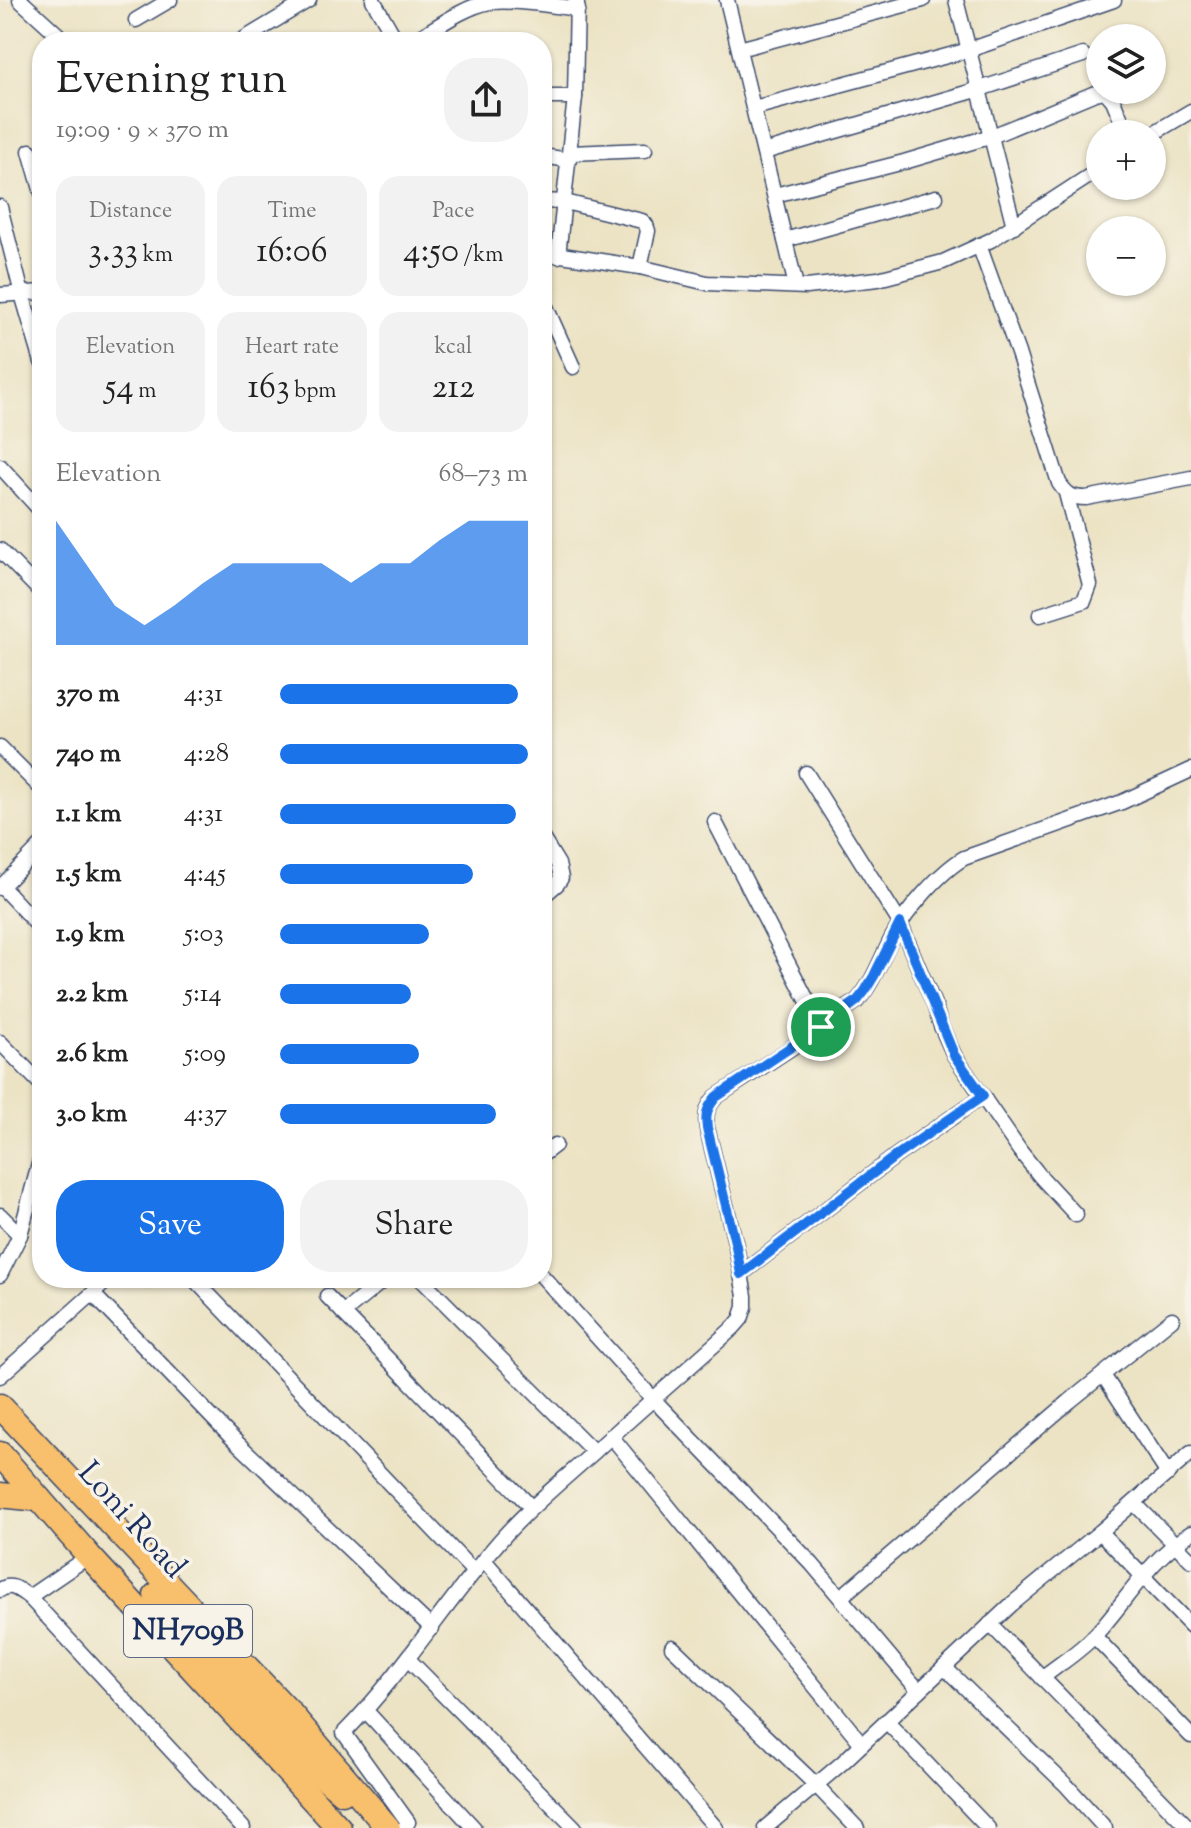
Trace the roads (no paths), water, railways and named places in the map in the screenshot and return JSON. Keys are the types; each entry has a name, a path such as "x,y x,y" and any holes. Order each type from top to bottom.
{"highway":[{"name":"NH709B","path":"0,1406 290,1713 387,1828"},
{"name":"Loni Road","path":"0,1425 316,1770 387,1828"},
{"name":"Loni Road","path":"0,1454 89,1556 339,1828"},
{"path":"0,1495 39,1499"}],"street":[{"path":"20,0 55,32"},
{"path":"136,20 170,0"},
{"path":"256,32 309,0"},
{"path":"373,0 391,32"},
{"path":"727,0 796,286"},
{"path":"739,49 923,0"},
{"path":"956,0 1014,226"},
{"path":"754,108 969,50 1114,0"},
{"path":"430,32 489,2 578,4 575,97 558,256"},
{"path":"764,152 980,89 1083,55"},
{"path":"775,195 992,136 1095,93 1105,91 1113,100 1121,120"},
{"path":"552,97 575,97"},
{"path":"1166,126 1191,111"},
{"path":"552,156 645,150"},
{"path":"30,151 32,158"},
{"path":"552,254 640,267 707,283 796,286 878,279 943,262 979,245 1086,178"},
{"path":"785,240 936,197"},
{"path":"552,201 642,221 648,231 640,267"},
{"path":"0,207 32,328"},
{"path":"979,245 1018,353 1059,483 1066,493 1073,498 1086,498 1191,478"},
{"path":"0,295 32,293"},
{"path":"552,320 573,367"},
{"path":"0,466 32,501"},
{"path":"1040,615 1084,601 1090,585 1066,493"},
{"path":"0,550 32,583"},
{"path":"0,747 32,779"},
{"path":"404,1828 408,1822 344,1733 366,1711 479,1566 531,1507 741,1319 745,1307 741,1274 707,1128 705,1117 708,1107 716,1097 849,1007 865,991 900,923 948,869 964,858 1134,797 1191,770"},
{"path":"806,773 900,923 954,1055 1020,1151 1076,1215"},
{"path":"715,822 821,1027"},
{"path":"552,854 561,878 552,887"},
{"path":"32,855 1,887 32,920"},
{"path":"0,1042 32,1075"},
{"path":"741,1274 897,1155 983,1096"},
{"path":"0,1275 20,1235 32,1190"},
{"path":"0,1215 20,1235"},
{"path":"552,1287 654,1400 812,1564 919,1691"},
{"path":"0,1376 99,1288"},
{"path":"203,1288 479,1566 716,1828"},
{"path":"343,1313 374,1288"},
{"path":"430,1288 594,1452"},
{"path":"93,1294 229,1435 432,1628"},
{"path":"327,1296 531,1507"},
{"path":"841,1597 1070,1401 1172,1319"},
{"path":"1103,1375 1168,1474"},
{"path":"611,1436 862,1744"},
{"path":"768,1827 990,1624 1191,1453"},
{"path":"1134,1503 1191,1560"},
{"path":"1100,1532 1191,1626"},
{"path":"1042,1678 1094,1636 1142,1575 1174,1543 1191,1533"},
{"path":"29,1597 89,1556"},
{"path":"0,1590 13,1586 29,1597 243,1828"},
{"path":"990,1624 1189,1828"},
{"path":"1094,1636 1191,1736"},
{"path":"672,1647 857,1828"},
{"path":"408,1659 575,1828"},
{"path":"944,1667 1067,1786 1105,1828"},
{"path":"366,1711 474,1828"},
{"path":"886,1721 988,1828"}]}
